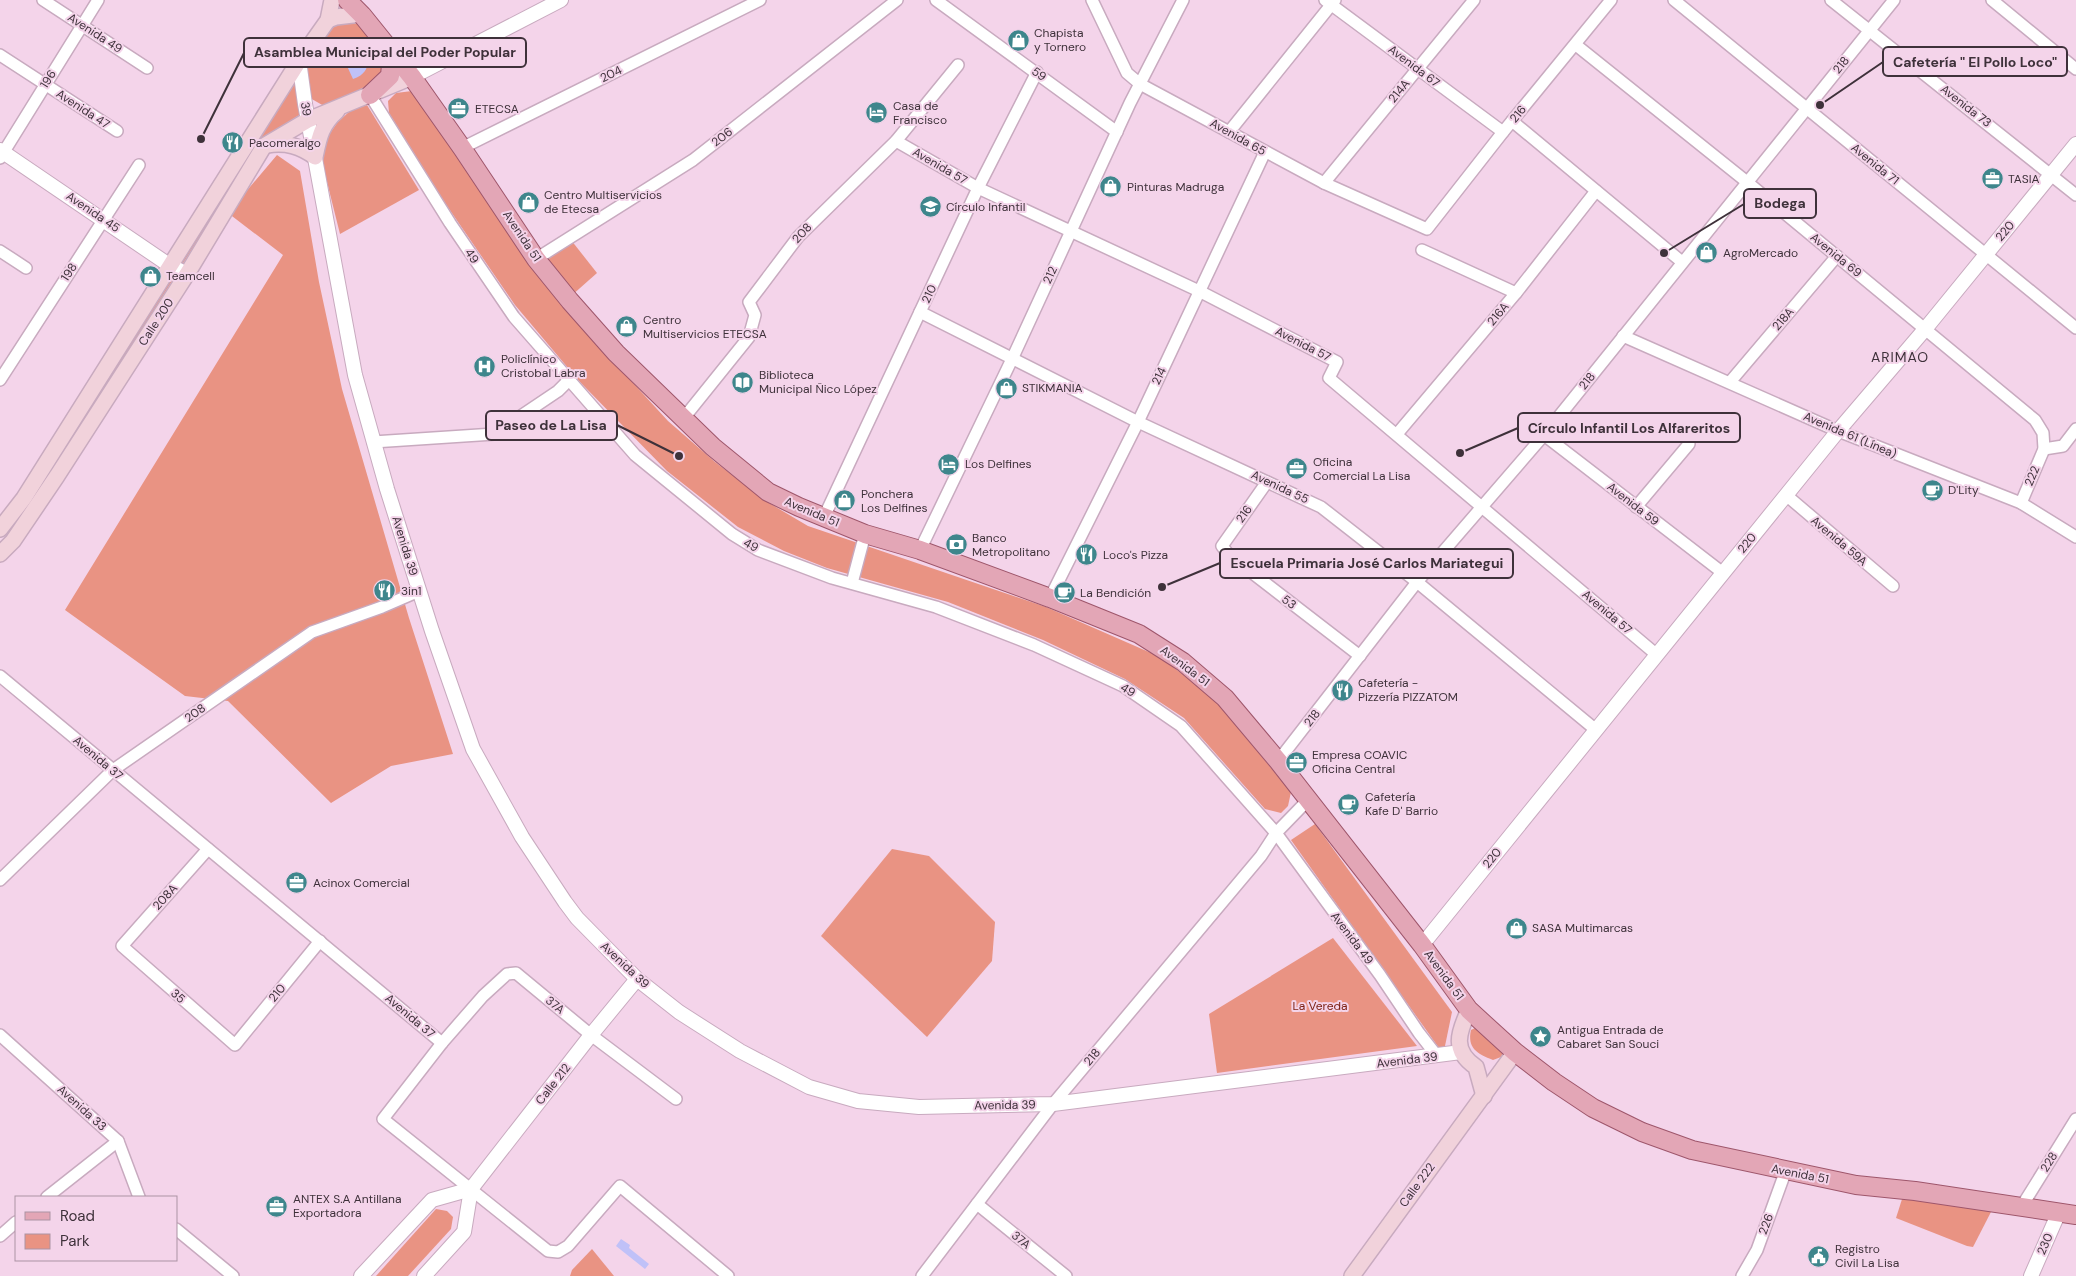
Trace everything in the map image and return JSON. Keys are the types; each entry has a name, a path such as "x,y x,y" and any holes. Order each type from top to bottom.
{"main road":[{"name":"Calle 200","path":"0,554 13,541 42,484 170,265 299,61 328,20 332,0"},
{"name":"Avenida 51","path":"348,0 412,77 536,259 616,353 683,419 768,492 864,534 920,550 1050,598 1139,634 1183,662 1225,698 1278,761 1422,945 1469,1010 1515,1052 1554,1082 1593,1108 1642,1132 1692,1150 1856,1185 2022,1206 2076,1215"},
{"path":"328,20 336,17 361,14"},
{"path":"370,95 390,76 392,52"},
{"name":"Calle 200","path":"0,529 24,498 42,484 187,274 264,146 308,120 412,77"},
{"path":"264,146 282,143 298,147 315,157 320,132 328,119 342,107"},
{"path":"1469,1010 1461,1028 1459,1040 1461,1052 1476,1067 1486,1069 1504,1068"},
{"name":"Calle 222","path":"1352,1276 1515,1052"},
{"path":"1476,1067 1484,1096"}],"street":[{"name":"Avenida 49","path":"43,0 83,24 146,68"},
{"name":"196","path":"1,154 98,0"},
{"path":"412,77 561,0"},
{"name":"204","path":"462,148 760,0"},
{"name":"206","path":"536,259 693,160 897,0"},
{"name":"59","path":"936,0 1117,132"},
{"name":"Avenida 65","path":"1092,0 1127,73 1140,84 1324,183 1427,229"},
{"name":"212","path":"920,550 1013,358 1070,230 1140,84 1183,0"},
{"name":"214A","path":"1324,183 1474,0"},
{"name":"216","path":"1427,229 1503,132 1611,0"},
{"name":"Avenida 71","path":"1674,0 2076,328"},
{"name":"Avenida 73","path":"1831,0 2076,195"},
{"name":"218","path":"1278,761 1417,582 1544,435 1894,0"},
{"path":"1992,0 2076,69"},
{"path":"1229,132 1330,2"},
{"name":"Avenida 67","path":"1330,2 1503,132"},
{"name":"Avenida 69","path":"1576,45 1926,328 2035,420 2043,433"},
{"name":"Avenida 47","path":"0,55 117,131"},
{"name":"39","path":"299,61 315,157"},
{"name":"208","path":"683,419 749,337 755,315 749,302 798,237 896,141 958,65"},
{"name":"210","path":"824,517 978,188 1037,72"},
{"name":"49","path":"370,95 450,223 514,317 635,455 732,534 758,550 832,578 936,607 1034,645 1123,686 1181,726 1266,820"},
{"path":"1512,121 1682,262"},
{"name":"Avenida 57","path":"896,141 978,188 1199,291 1337,362 1329,378 1483,506 1657,655"},
{"name":"220","path":"1422,945 1786,495 1926,328 2076,144"},
{"name":"214","path":"1050,598 1138,422 1265,152"},
{"name":"Avenida 45","path":"1,154 103,218 170,265 187,274"},
{"name":"Avenida 39","path":"315,157 355,375 373,442 419,591 473,749 518,829 577,918 637,979 679,1012 740,1051 817,1090 858,1102 919,1106 1053,1104 1461,1052"},
{"name":"198","path":"0,380 103,218 139,166"},
{"name":"216A","path":"1397,434 1516,293 1596,191"},
{"path":"1422,250 1516,293"},
{"path":"0,251 26,268"},
{"name":"218A","path":"1730,382 1837,256"},
{"name":"Avenida 55","path":"920,312 1138,422 1321,507 1417,582 1596,730"},
{"name":"Avenida 61 (Línea)","path":"1623,336 1730,382 1838,432 2021,503 2076,536"},
{"path":"373,442 494,434 558,391 569,380"},
{"path":"2044,449 2063,446 2076,429"},
{"name":"222","path":"2021,503 2044,449 2043,433"},
{"name":"Avenida 59","path":"1544,435 1723,573"},
{"path":"1636,507 1689,444"},
{"name":"216","path":"1222,546 1267,482"},
{"name":"Avenida 59A","path":"1786,495 1893,586"},
{"path":"852,583 864,534"},
{"name":"53","path":"1222,546 1229,555 1360,656"},
{"name":"208","path":"0,880 113,770 312,632 382,607 419,591"},
{"name":"Avenida 37","path":"0,676 442,1043 383,1119 548,1251 558,1252 568,1246 620,1186 728,1276"},
{"name":"218","path":"922,1276 1053,1104 1261,856 1276,833 1309,799"},
{"name":"Avenida 49","path":"1266,820 1436,1056"},
{"name":"208A","path":"122,946 208,849"},
{"name":"210","path":"235,1045 320,941"},
{"name":"35","path":"122,946 235,1045"},
{"name":"37A","path":"442,1043 489,990 506,974 516,973 591,1035 676,1099"},
{"name":"Calle 212","path":"424,1276 464,1232 471,1189 637,979"},
{"name":"Avenida 33","path":"0,1035 118,1140 139,1196"},
{"name":"228","path":"2022,1206 2076,1119"},
{"path":"48,1196 118,1140"},
{"name":"226","path":"1742,1276 1757,1250 1786,1170"},
{"path":"362,1276 432,1200 471,1189"},
{"name":"37A","path":"976,1204 1066,1276"},
{"name":"230","path":"2031,1276 2059,1212"},
{"path":"0,1236 15,1223"},
{"path":"178,1231 233,1276"}],"green space":[{"path":"352,21 369,34 382,54 386,67 377,83 324,106 310,98 305,66 326,27"},
{"path":"296,73 301,114 264,137 248,159 182,265 179,263"},
{"path":"412,91 611,359 668,421 715,462 769,503 808,526 1046,607 1158,656 1212,696 1291,792 1288,806 1281,813 1265,809 1184,718 1125,679 1043,640 948,602 827,568 784,551 738,527 667,471 579,381 515,305 445,203 389,113 388,101 396,93"},
{"path":"367,105 419,190 340,234 321,158 328,136 337,123 351,110"},
{"path":"277,155 300,171 319,282 342,389 409,618 453,754 391,766 331,803 228,701 185,696 65,610 283,255 228,213"},
{"path":"571,240 597,273 571,296 545,259"},
{"path":"171,276 174,278 48,479 45,478"},
{"path":"1315,824 1452,1012 1445,1046 1439,1048 1291,840"},
{"path":"892,849 929,856 995,922 992,961 927,1037 821,936"},
{"name":"La Vereda","path":"1333,938 1417,1046 1217,1073 1209,1014"},
{"path":"1475,1028 1500,1048 1503,1054 1501,1057 1493,1060 1474,1050 1470,1036 1471,1030"},
{"path":"1903,1196 1992,1210 1973,1247 1896,1218"},
{"path":"436,1209 447,1211 453,1217 451,1229 408,1276 376,1276"},
{"path":"592,1249 614,1276 570,1276 572,1270"}],"water":[{"path":"348,48 362,52 367,61 365,71 353,79 341,53"},
{"path":"621,1239 630,1245 629,1248 649,1264 645,1269 616,1246"}],"place":[{"name":"Chapista y Tornero","path":"1018,40"},
{"name":"Cafetería \" El Pollo Loco\"","path":"1820,105"},
{"name":"ETECSA","path":"459,109"},
{"name":"Casa de Francisco","path":"877,113"},
{"name":"Asamblea Municipal del Poder Popular","path":"201,139"},
{"name":"Pacomeralgo","path":"233,143"},
{"name":"TASIA","path":"1992,179"},
{"name":"Pinturas Madruga","path":"1111,187"},
{"name":"Centro Multiservicios de Etecsa","path":"528,202"},
{"name":"Círculo Infantil","path":"930,207"},
{"name":"Bodega","path":"1664,253"},
{"name":"AgroMercado","path":"1707,253"},
{"name":"Teamcell","path":"150,276"},
{"name":"Centro Multiservicios ETECSA","path":"627,327"},
{"name":"Policlínico Cristobal Labra","path":"485,366"},
{"name":"Biblioteca Municipal Ñico López","path":"743,382"},
{"name":"STIKMANIA","path":"1006,388"},
{"name":"Círculo Infantil Los Alfareritos","path":"1460,453"},
{"name":"Paseo de La Lisa","path":"679,456"},
{"name":"Los Delfines","path":"949,464"},
{"name":"Oficina Comercial La Lisa","path":"1297,469"},
{"name":"D'Lity","path":"1932,490"},
{"name":"Ponchera Los Delfines","path":"845,501"},
{"name":"Banco Metropolitano","path":"956,545"},
{"name":"Loco's Pizza","path":"1087,555"},
{"name":"Escuela Primaria José Carlos Mariategui","path":"1162,587"},
{"name":"3in1","path":"385,591"},
{"name":"La Bendición","path":"1064,593"},
{"name":"Cafetería - Pizzería PIZZATOM","path":"1342,690"},
{"name":"Empresa COAVIC Oficina Central","path":"1296,762"},
{"name":"Cafetería Kafe D' Barrio","path":"1349,804"},
{"name":"Acinox Comercial","path":"297,883"},
{"name":"SASA Multimarcas","path":"1516,928"},
{"name":"Antigua Entrada de Cabaret San Souci","path":"1541,1037"},
{"name":"ANTEX S.A Antillana Exportadora","path":"277,1206"},
{"name":"Registro Civil La Lisa","path":"1819,1256"}],"district":[{"name":"ARIMAO","path":"1900,357"}]}
